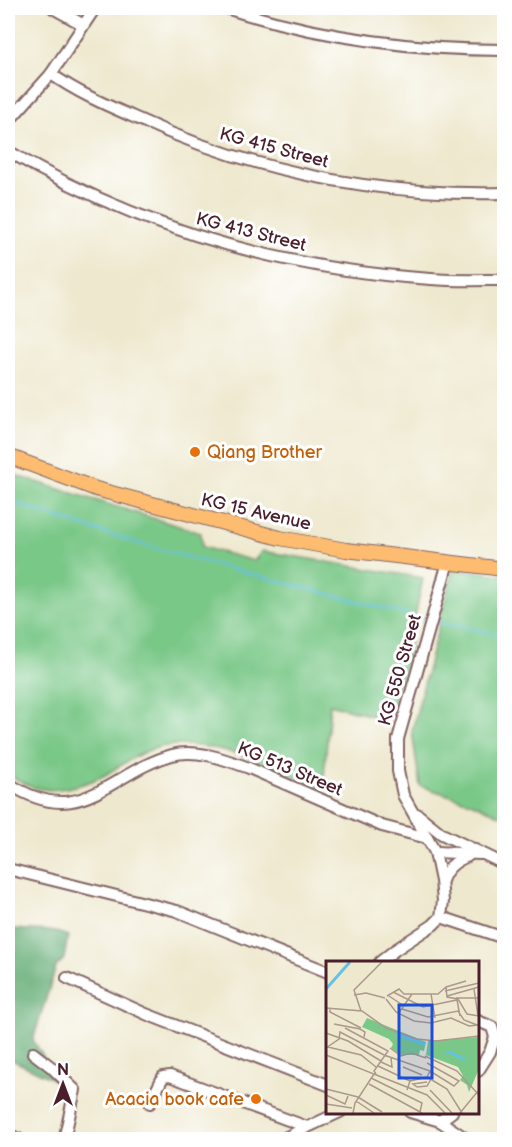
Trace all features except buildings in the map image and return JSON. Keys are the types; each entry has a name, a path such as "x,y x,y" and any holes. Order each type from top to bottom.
{"main road":[{"name":"KG 15 Avenue","path":"8,456 96,489 280,538 346,550 504,569"}],"street":[{"path":"53,8 82,24"},
{"path":"8,122 51,74 82,24 95,8"},
{"path":"226,8 353,40 430,49 504,50"},
{"name":"KG 415 Street","path":"51,74 76,92 180,139 243,160 330,181 405,191 504,194"},
{"name":"KG 413 Street","path":"8,151 87,194 175,230 235,249 362,272 433,279 504,280"},
{"name":"KG 550 Street","path":"441,917 443,901 435,852 403,795 398,771 398,740 448,562"},
{"name":"KG 513 Street","path":"8,783 22,793 47,801 61,802 88,798 141,768 174,754 197,754 227,760 249,768 382,826 427,838"},
{"path":"408,805 425,822 476,854 504,864"},
{"path":"435,852 442,846 455,841"},
{"path":"435,852 476,854"},
{"path":"441,881 451,865 476,854"},
{"path":"8,869 177,911 326,972"},
{"path":"382,961 441,917 504,938"},
{"path":"67,978 146,1014 326,1085"},
{"path":"479,1022 500,1031 479,1068"},
{"path":"33,1053 75,1090 64,1140"},
{"path":"150,1103 160,1080 170,1076 308,1127"},
{"path":"280,1140 338,1114"},
{"path":"414,1114 440,1121 468,1140"},
{"path":"440,1121 450,1114"},
{"path":"8,1134 21,1140"}],"green space":[{"path":"8,473 201,533 202,547 254,561 262,551 423,578 405,666 387,720 330,704 323,789 246,757 206,747 186,745 165,746 150,750 107,774 63,789 37,788 8,775"},
{"path":"453,569 504,575 504,817 473,803 420,786 412,731"},
{"path":"8,928 61,933 68,936 64,959 56,967 33,1040 46,1061 67,1086 8,1058"}],"waterway":[{"path":"8,500 162,550 424,619"},
{"path":"438,623 498,635 504,643"}],"place":[{"name":"Qiang Brother","path":"195,452"},
{"name":"Acacia book cafe","path":"256,1099"}]}
